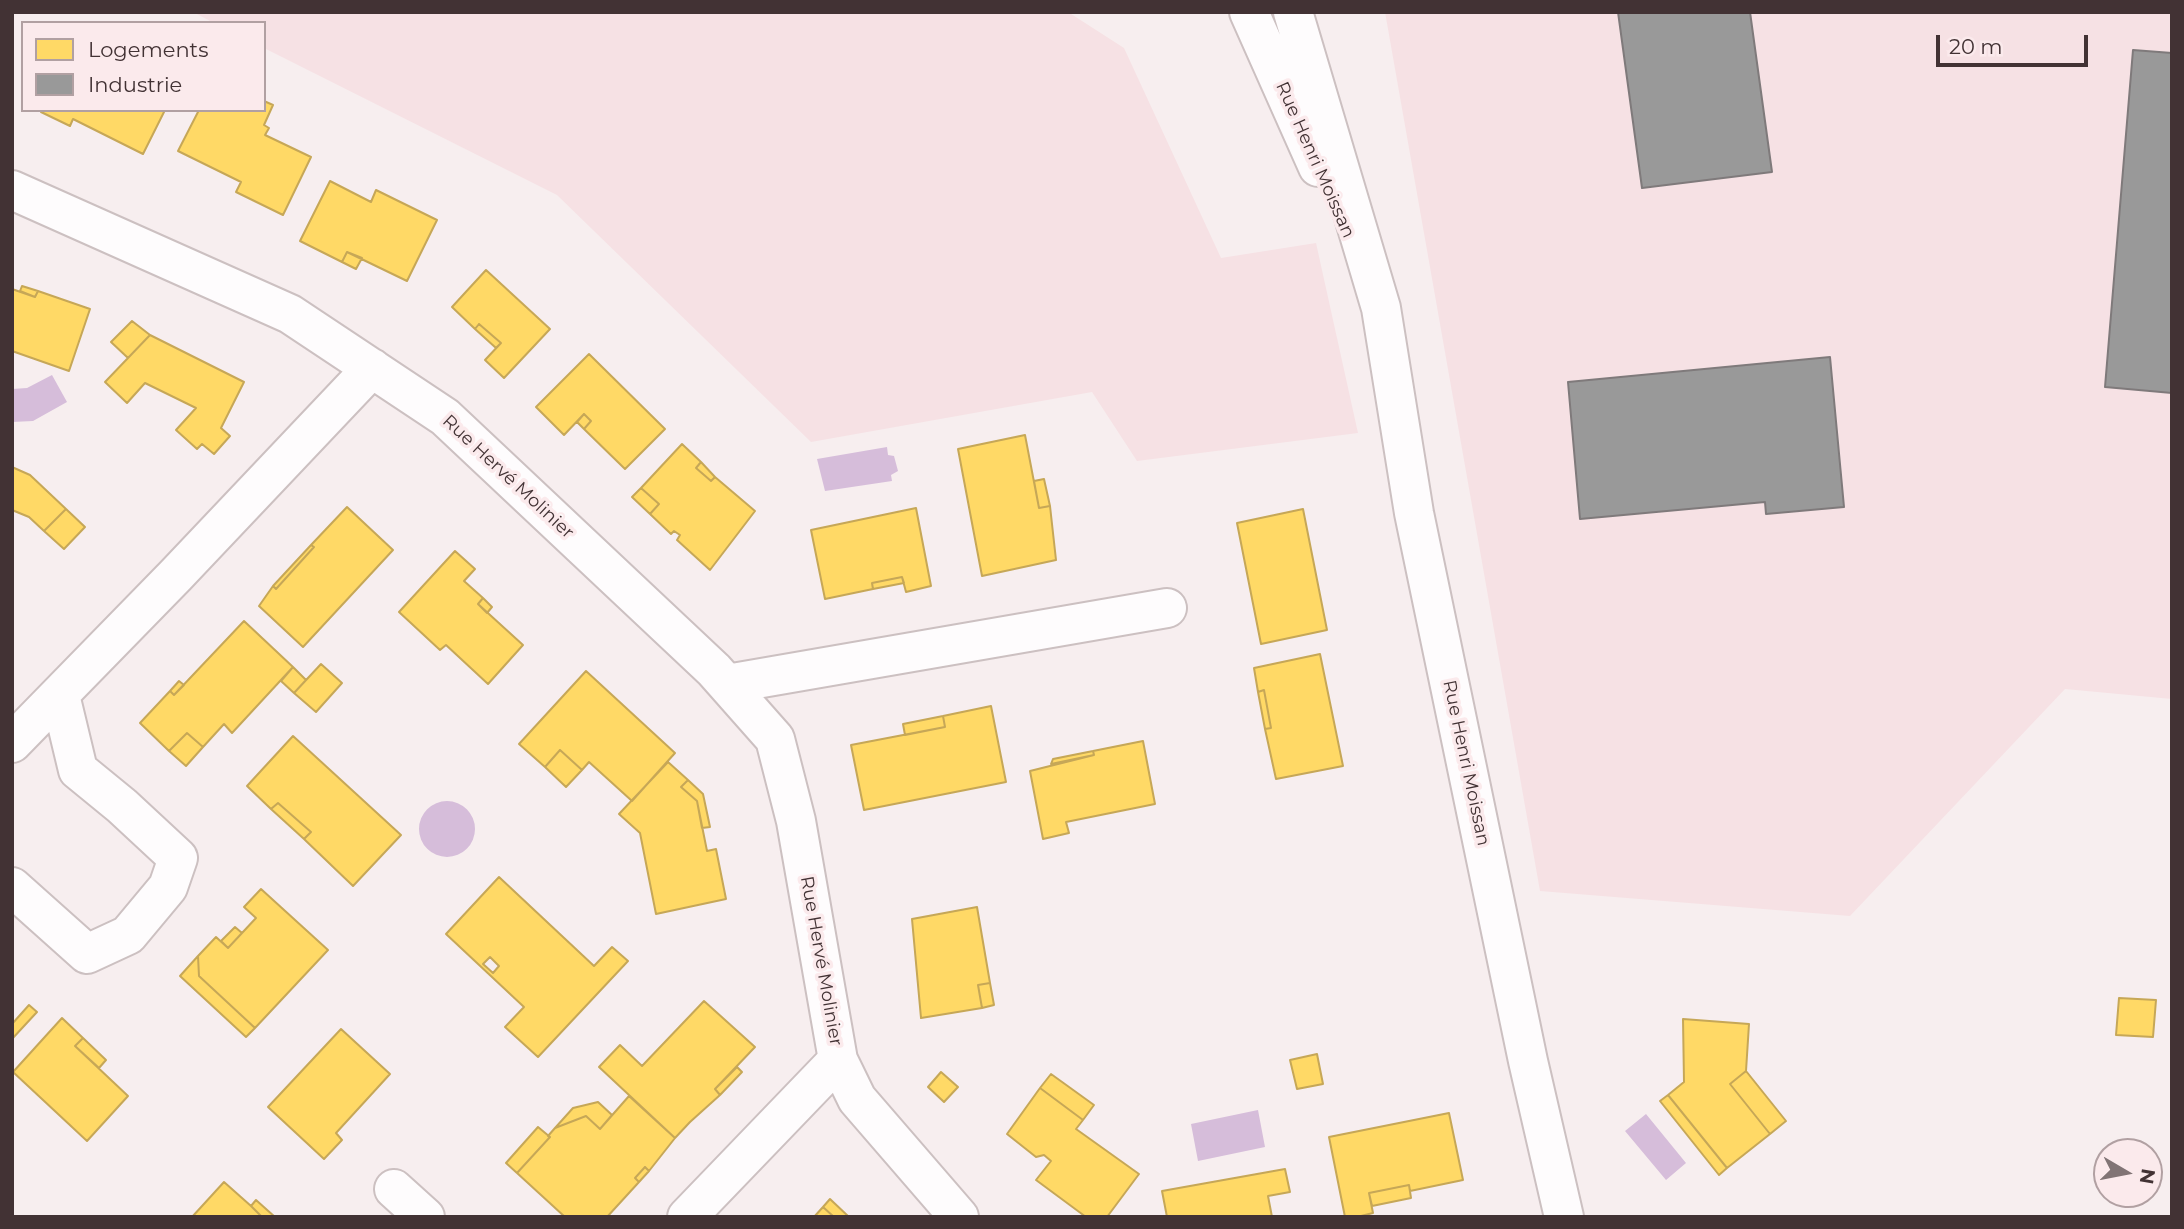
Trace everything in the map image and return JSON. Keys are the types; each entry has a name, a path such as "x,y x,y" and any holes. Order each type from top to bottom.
{"street":[{"name":"Rue Henri Moissan","path":"1249,12 1381,308"},
{"name":"Rue Henri Moissan","path":"1293,12 1381,308 1414,513 1525,1047 1564,1217"},
{"name":"Rue Hervé Molinier","path":"12,190 290,314 445,417 727,684 775,739 796,821 838,1060 857,1099 959,1217"},
{"path":"12,743 372,369"},
{"path":"727,684 1167,608"},
{"path":"12,887 87,954 128,935 168,887 178,858 78,770 60,695"},
{"path":"687,1217 838,1060"},
{"path":"394,1189 425,1217"}],"shaded area":[{"path":"193,12 1068,12 1124,48 1221,258 1316,243 1358,433 1137,461 1092,392 811,442 557,195 266,49 266,21 210,21"},
{"path":"1385,12 2172,12 2172,699 2065,689 1850,916 1540,891"},
{"path":"52,375 67,402 33,421 12,422 12,389 27,388"},
{"path":"887,447 888,455 894,456 898,471 891,475 892,481 825,491 817,459"},
{"path":"441,801 453,801 467,809 475,823 473,840 467,849 453,857 441,857 424,845 419,835 419,823 431,806"},
{"path":"1258,1110 1265,1147 1198,1161 1191,1124"},
{"path":"1646,1114 1686,1163 1666,1180 1625,1131"}],"building: Logements":[{"path":"266,102 273,105 264,125 269,128 265,135 311,157 283,215 236,192 241,182 178,151 198,112 266,112"},
{"path":"41,112 164,112 143,154 73,119 70,126"},
{"path":"330,181 371,202 376,190 437,220 407,281 347,252 342,262 300,241"},
{"path":"347,252 362,258 356,269 342,262"},
{"path":"486,270 550,329 504,378 485,360 501,343 479,324 475,329 452,307"},
{"path":"22,286 38,291 35,297 20,291"},
{"path":"12,289 35,297 38,291 90,309 69,371 12,351"},
{"path":"132,321 150,335 128,358 111,342"},
{"path":"479,324 501,343 496,348 475,329"},
{"path":"150,335 244,382 221,428 230,436 214,454 202,444 197,449 176,430 196,408 145,383 127,403 105,382"},
{"path":"589,354 665,429 625,469 584,429 591,421 584,414 564,435 536,407"},
{"path":"584,414 591,421 584,429 577,422"},
{"path":"1025,435 1039,508 1050,506 1056,560 982,576 958,449"},
{"path":"682,444 701,462 696,468 711,481 715,477 755,511 710,570 677,540 680,535 674,531 671,534 650,514 659,504 641,488"},
{"path":"701,462 715,477 711,481 696,468"},
{"path":"12,467 30,475 66,509 44,531 29,517 12,510"},
{"path":"1044,479 1050,506 1039,508 1034,481"},
{"path":"641,488 659,504 650,514 632,497"},
{"path":"347,507 393,550 303,647 259,606 273,586 276,589 314,547 311,545"},
{"path":"916,508 931,586 906,592 902,577 872,583 873,589 825,599 811,530"},
{"path":"66,509 85,527 64,549 44,531"},
{"path":"1303,509 1327,630 1261,644 1237,523"},
{"path":"311,545 314,547 276,589 273,586"},
{"path":"455,551 475,569 464,581 483,598 478,604 523,645 488,684 446,645 440,650 399,612"},
{"path":"902,577 904,583 873,589 872,583"},
{"path":"483,598 492,607 487,613 478,604"},
{"path":"244,621 293,667 232,733 224,724 203,747 187,733 169,751 140,723 170,691 174,695"},
{"path":"1320,654 1343,766 1276,779 1265,729 1271,728 1264,690 1258,692 1254,668"},
{"path":"321,664 342,683 316,712 294,693"},
{"path":"293,667 306,680 294,693 281,681"},
{"path":"586,671 675,753 632,801 589,762 582,770 560,750 545,767 519,744"},
{"path":"179,681 184,685 174,695 170,691"},
{"path":"1264,690 1271,728 1265,729 1258,692"},
{"path":"991,706 1006,782 864,810 851,745 945,727 943,716"},
{"path":"943,716 945,727 905,735 903,724"},
{"path":"187,733 203,747 186,766 169,751"},
{"path":"293,736 401,835 353,886 304,839 311,832 278,803 271,809 247,786"},
{"path":"1143,741 1155,804 1066,822 1069,833 1043,839 1030,771 1094,755 1093,751"},
{"path":"560,750 582,770 566,787 545,767"},
{"path":"1093,751 1094,755 1051,764 1053,759"},
{"path":"668,762 688,780 681,787 697,801 707,851 716,849 726,899 656,914 640,833 619,814"},
{"path":"688,780 703,794 710,827 702,828 697,801 681,787"},
{"path":"278,803 311,832 304,839 271,809"},
{"path":"499,877 594,966 612,947 628,961 538,1057 505,1027 524,1007 446,934"},
{"path":"261,889 328,950 255,1028 199,976 198,956 216,937 228,948 256,918 244,907"},
{"path":"977,907 990,983 978,985 982,1008 921,1018 912,919"},
{"path":"235,927 242,933 228,948 221,941"},
{"path":"198,956 199,976 255,1028 246,1037 180,976"},
{"path":"490,957 499,966 493,973 483,964"},
{"path":"990,983 994,1005 982,1008 978,985"},
{"path":"2119,998 2156,1000 2153,1037 2116,1035"},
{"path":"704,1001 755,1047 715,1089 720,1095 675,1138 599,1067 620,1045 642,1066"},
{"path":"29,1005 37,1012 12,1039 12,1024"},
{"path":"62,1018 83,1038 75,1046 128,1096 87,1141 13,1072"},
{"path":"1683,1019 1749,1024 1746,1071 1730,1084 1770,1134 1727,1168 1668,1095 1684,1082"},
{"path":"341,1029 390,1074 336,1133 342,1140 324,1159 268,1107"},
{"path":"83,1038 106,1060 99,1068 75,1046"},
{"path":"1317,1054 1323,1084 1297,1089 1290,1060"},
{"path":"737,1067 742,1072 720,1095 715,1089"},
{"path":"1746,1071 1786,1121 1770,1134 1730,1084"},
{"path":"941,1072 958,1087 944,1102 928,1087"},
{"path":"1051,1074 1094,1105 1083,1120 1040,1088"},
{"path":"1040,1088 1083,1120 1076,1129 1139,1174 1107,1217 1086,1217 1036,1180 1051,1161 1044,1155 1036,1157 1007,1134"},
{"path":"1668,1095 1727,1168 1719,1175 1660,1101"},
{"path":"629,1096 675,1138 649,1171 645,1167 635,1178 639,1182 607,1217 565,1217 517,1173 555,1128 586,1116 600,1129"},
{"path":"598,1102 612,1115 600,1129 586,1116 555,1128 573,1108"},
{"path":"1449,1113 1463,1180 1410,1191 1409,1185 1369,1193 1373,1213 1345,1217 1329,1137"},
{"path":"538,1127 550,1137 517,1173 506,1163"},
{"path":"645,1167 649,1171 639,1182 635,1178"},
{"path":"1285,1169 1290,1192 1268,1196 1272,1217 1167,1217 1162,1191"},
{"path":"224,1182 251,1206 262,1217 192,1217"},
{"path":"1409,1185 1411,1198 1372,1206 1369,1193"},
{"path":"830,1199 849,1217 834,1217 823,1207"},
{"path":"256,1200 275,1217 262,1217 251,1206"},
{"path":"823,1207 834,1217 814,1217"}],"building: Industrie":[{"path":"1618,12 1750,12 1772,172 1642,188"},
{"path":"2133,50 2172,53 2172,393 2105,387"},
{"path":"1830,357 1844,507 1766,514 1765,502 1580,519 1568,382"}]}
